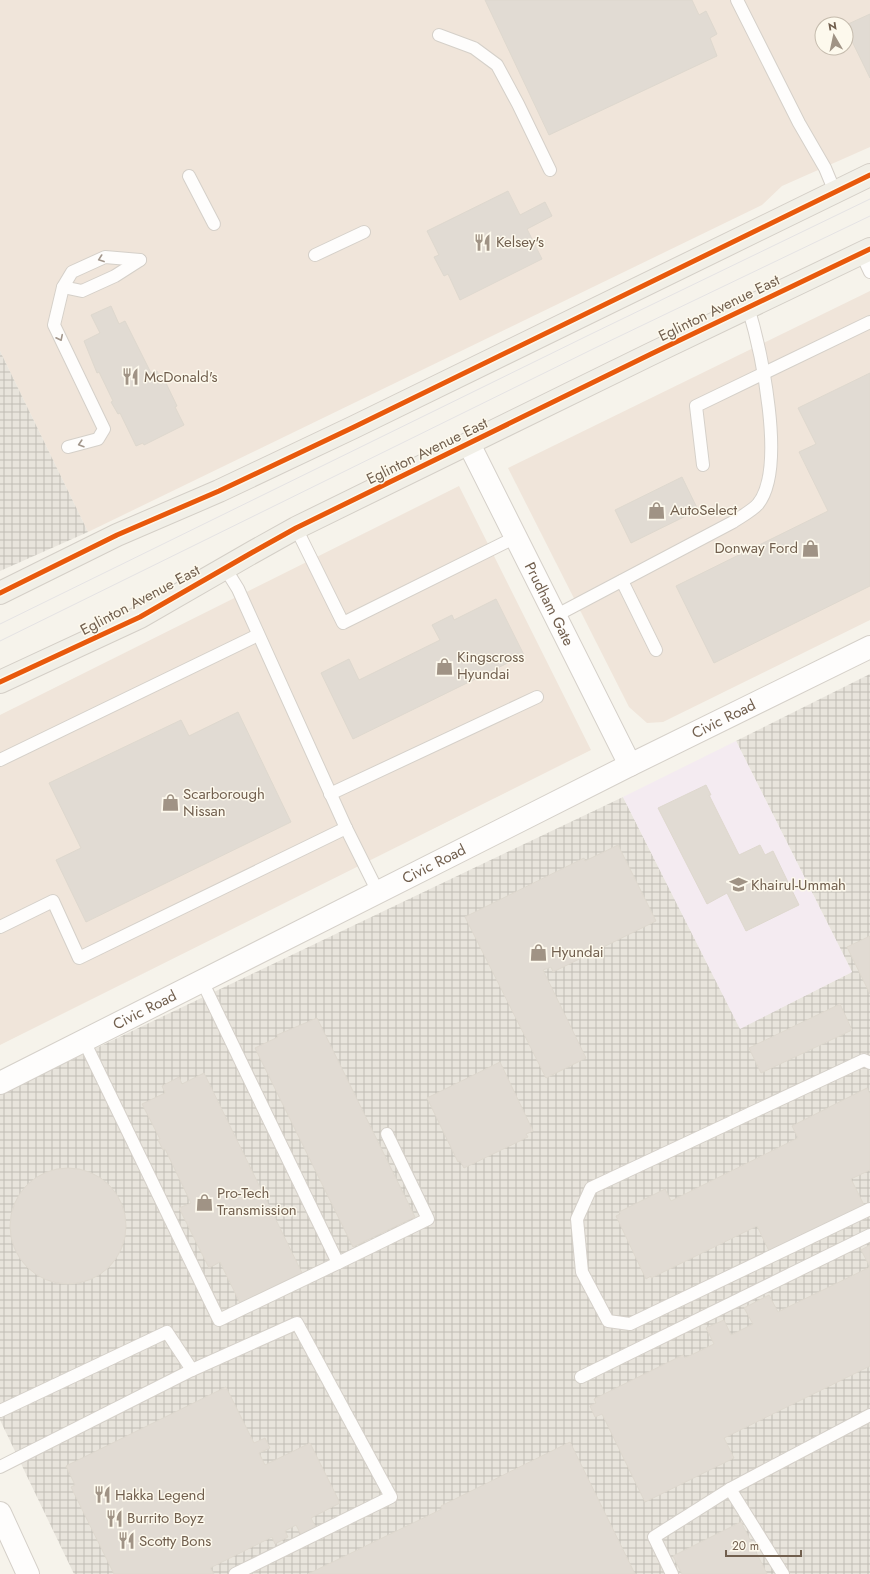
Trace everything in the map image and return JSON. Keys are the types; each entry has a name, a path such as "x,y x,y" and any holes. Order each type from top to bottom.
{"main road":[{"path":"0,593 117,535 219,491 361,424 870,175"},
{"name":"Eglinton Avenue East","path":"0,682 140,617 296,528 748,307 867,258"}],"street":[{"name":"Prudham Gate","path":"469,444 630,765"},
{"name":"Civic Road","path":"0,1083 630,765 870,647"},
{"path":"0,1513 28,1574"}],"lane":[{"path":"737,0 799,123 825,168 835,192"},
{"path":"439,35 474,48 497,65 550,170"},
{"path":"189,176 214,224"},
{"path":"315,255 364,232"},
{"path":"63,287 82,291 115,276 140,260 105,256 72,272 63,287 54,325 104,429 98,439 68,447"},
{"path":"555,616 733,522 758,504 769,481 772,443 764,372 748,307"},
{"path":"703,465 696,406 870,322"},
{"path":"296,528 343,623 516,537"},
{"path":"224,568 238,589 330,794 378,892"},
{"path":"622,581 656,650"},
{"path":"0,760 258,635"},
{"path":"330,794 537,697"},
{"path":"0,927 53,901 79,958 346,828"},
{"path":"202,981 338,1263"},
{"path":"84,1041 219,1320 428,1219 387,1134"},
{"path":"870,1063 864,1060 591,1188 577,1219 582,1272 608,1321 630,1324 870,1209"},
{"path":"581,1377 870,1235"},
{"path":"0,1467 192,1370 297,1324 391,1498 235,1574"},
{"path":"0,1411 167,1332 192,1370"},
{"path":"672,1574 654,1538 730,1489 870,1415"},
{"path":"730,1489 783,1574"}],"shaded area":[{"path":"0,0 870,0 870,147 782,186 762,205 88,532 0,351"},
{"path":"870,291 870,620 663,722 647,723 629,707 508,468"},
{"path":"0,351 88,532 0,571"},
{"path":"459,486 591,750 0,1045 0,715"},
{"path":"870,674 870,1574 74,1574 0,1420 0,1094 623,797 740,1028 852,972 736,741"},
{"name":"Khairul-Ummah","path":"736,741 852,972 740,1029 623,797"}],"building":[{"path":"485,0 692,0 699,15 706,11 717,34 710,38 717,56 549,135"},
{"path":"870,14 870,78 854,45 854,21"},
{"name":"Kelsey's","path":"508,191 520,215 545,202 552,216 527,229 542,259 460,300 448,274 444,276 434,257 439,255 427,231"},
{"name":"McDonald's","path":"111,306 119,324 125,321 151,373 157,371 162,382 165,381 184,425 144,445 143,443 136,446 120,413 118,414 111,402 113,401 99,372 97,373 84,341 100,333 91,315"},
{"name":"Donway Ford","path":"870,373 870,586 714,663 676,586 828,511 799,452 816,444 798,408"},
{"name":"AutoSelect","path":"682,477 698,510 631,543 615,510"},
{"name":"Kingscross Hyundai","path":"496,599 524,655 353,739 321,673 349,659 359,680 440,640 432,625 452,615 454,620"},
{"name":"Scarborough Nissan","path":"238,712 291,822 86,922 56,860 81,848 49,783 181,720 189,736"},
{"path":"706,785 711,795 709,795 739,855 760,845 765,855 773,851 799,905 746,931 727,893 707,904 658,808"},
{"name":"Hyundai","path":"618,845 656,921 553,972 551,967 543,970 586,1058 546,1078 465,917 584,858 585,861"},
{"path":"870,936 870,994 847,947"},
{"path":"840,1004 852,1030 761,1073 749,1048"},
{"path":"317,1018 415,1217 353,1247 255,1048 278,1037 277,1035"},
{"path":"500,1062 533,1131 526,1134 528,1137 464,1168 460,1161 458,1162 427,1098"},
{"path":"204,1073 302,1273 240,1303 220,1262 209,1268 179,1208 191,1203 165,1149 163,1150 158,1140 160,1139 142,1104 165,1093 162,1086 179,1077 182,1084"},
{"path":"867,1088 870,1094 870,1170 851,1179 865,1207 770,1253 757,1226 651,1278 651,1276 646,1279 616,1216 620,1214 619,1212 665,1189 671,1201 798,1138 792,1126"},
{"path":"68,1168 90,1172 109,1185 122,1204 126,1226 122,1248 109,1267 90,1280 68,1284 46,1280 27,1267 14,1248 10,1226 14,1204 27,1185 46,1172"},
{"path":"870,1245 870,1267 861,1250"},
{"path":"870,1267 870,1366 724,1438 734,1458 645,1502 602,1414 595,1417 590,1406 596,1403 594,1399 683,1355 685,1358 714,1344 706,1328 724,1320 731,1335 753,1324 744,1308 769,1295 778,1312"},
{"path":"226,1387 254,1443 265,1438 270,1448 259,1453 265,1465 310,1443 340,1503 311,1518 318,1532 303,1539 296,1525 285,1531 288,1537 275,1544 272,1537 210,1568 214,1574 114,1574 71,1487 75,1485 66,1466"},
{"path":"570,1442 635,1574 308,1574 442,1509 441,1506"},
{"path":"741,1522 767,1574 682,1574 673,1556"}],"tram line":[{"path":"0,624 870,199"},
{"path":"0,641 595,348 870,216"}],"cycle path":[{"path":"0,593 117,535 219,491 354,427 870,175"},
{"path":"0,682 140,617 296,528 651,354 870,249"}],"place":[{"name":"Kelsey's","path":"483,242"},
{"name":"McDonald's","path":"131,377"},
{"name":"AutoSelect","path":"657,510"},
{"name":"Donway Ford","path":"811,548"},
{"name":"Kingscross Hyundai","path":"444,666"},
{"name":"Scarborough Nissan","path":"170,803"},
{"name":"Khairul-Ummah","path":"738,885"},
{"name":"Hyundai","path":"538,952"},
{"name":"Pro-Tech Transmission","path":"204,1202"},
{"name":"Hakka Legend","path":"102,1495"},
{"name":"Burrito Boyz","path":"114,1518"},
{"name":"Scotty Bons","path":"126,1541"}]}
